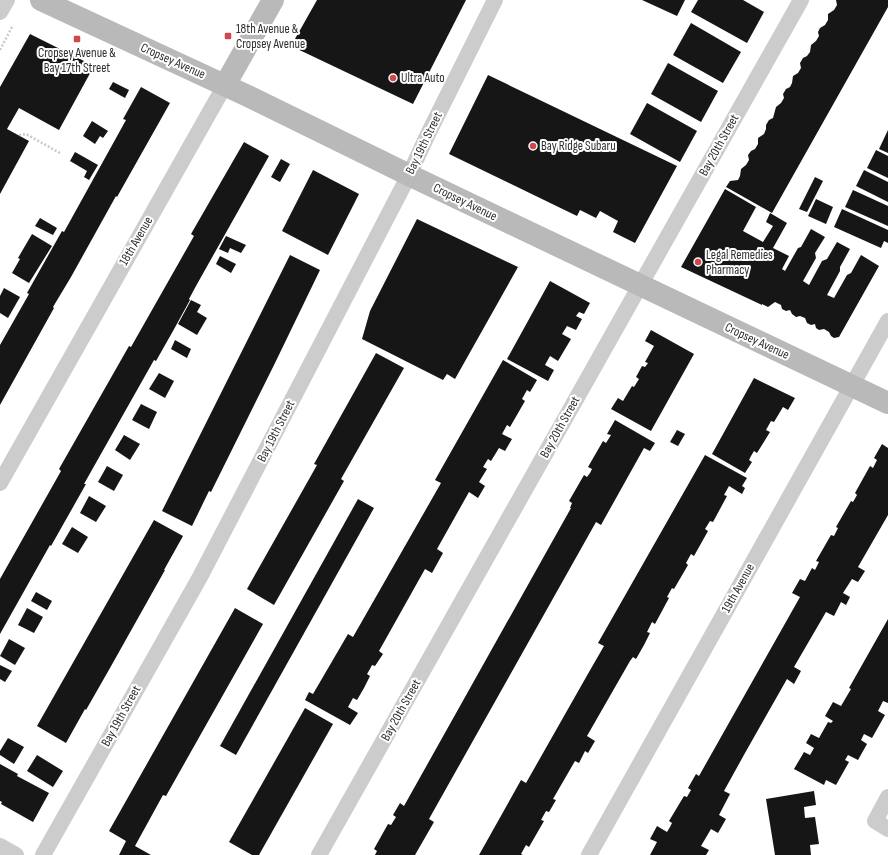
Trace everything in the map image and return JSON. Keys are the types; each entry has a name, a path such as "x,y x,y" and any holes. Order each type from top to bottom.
{"main road":[{"name":"Cropsey Avenue","path":"41,0 225,85 640,286 888,403"},
{"name":"18th Avenue","path":"225,85 273,0"}],"street":[{"path":"0,12 7,0"},
{"name":"Bay 19th Street","path":"43,855 200,577 409,175 431,127 495,0"},
{"name":"Bay 20th Street","path":"319,855 801,0"},
{"name":"18th Avenue","path":"0,483 225,85"},
{"name":"19th Avenue","path":"589,855 888,321"},
{"path":"881,825 888,797"},
{"path":"0,846 16,855"}],"path":[{"path":"0,50 15,22"},
{"path":"19,135 26,134 60,153"}],"building":[{"name":"Ultra Auto","path":"317,0 466,0 413,104 291,46"},
{"path":"642,0 685,0 677,16"},
{"path":"698,0 743,0 764,12 747,43 691,12"},
{"path":"836,0 888,0 888,7 772,213 726,187 730,181 738,180 741,169 749,160 748,155 755,149 758,144 758,138 764,134 766,125 769,120 773,118 776,107 784,98 783,94 786,89 790,87 793,76 798,73 801,68 800,63 810,52 811,45 819,36 818,32 820,28 825,25 828,20 828,14 834,10 837,5"},
{"path":"691,23 741,52 723,83 673,55"},
{"path":"30,34 94,66 59,130 19,108 7,129 29,141 0,194 0,87"},
{"path":"668,63 718,91 701,122 651,94"},
{"name":"Bay Ridge Subaru","path":"488,75 677,166 635,243 613,232 618,221 600,211 596,218 580,210 577,216 449,154"},
{"path":"113,82 129,90 125,98 109,89"},
{"path":"141,87 170,103 53,307 54,308 0,405 0,345 29,294 27,293 62,231 64,232 126,120 123,119"},
{"path":"647,103 697,131 680,162 630,134"},
{"path":"92,121 108,131 103,138 100,136 95,144 83,136"},
{"path":"888,130 888,153 879,149"},
{"path":"244,142 269,156 196,286 173,331 156,361 154,360 84,484 86,484 0,634 0,579 61,471 59,469 194,236 191,234"},
{"path":"876,150 888,156 888,178 867,168"},
{"path":"75,152 98,165 89,180 84,177 87,171 70,161"},
{"path":"281,159 290,164 280,182 271,177"},
{"path":"313,170 359,194 328,255 282,231"},
{"path":"864,170 888,182 888,202 856,186"},
{"path":"815,177 823,181 807,212 799,209"},
{"path":"725,189 756,207 743,231 763,242 773,226 766,222 770,213 787,223 773,248 789,256 782,269 785,271 811,229 825,237 815,253 816,258 803,281 809,285 822,261 827,259 837,242 850,249 827,295 834,298 847,275 851,273 861,255 879,266 839,337 834,338 824,329 819,330 816,328 815,324 811,325 807,323 805,318 800,316 796,317 790,310 786,311 782,309 781,305 775,302 768,307 762,305 681,267"},
{"path":"853,190 888,206 888,226 845,207"},
{"path":"816,199 833,207 826,224 808,216"},
{"path":"842,209 888,230 888,243 884,241 881,248 834,227"},
{"path":"40,218 57,228 53,235 35,226"},
{"path":"417,219 518,267 455,379 447,374 443,380 362,339 370,311"},
{"path":"32,234 52,246 29,283 12,273 20,259 18,258"},
{"path":"226,236 246,245 241,253 230,248 228,253 219,249"},
{"path":"290,255 320,270 211,492 209,491 192,526 162,511"},
{"path":"220,256 236,264 231,273 216,264"},
{"path":"550,281 590,303 584,314 579,312 576,316 582,319 576,330 567,326 562,334 571,339 558,361 550,356 545,365 554,370 548,381 507,359"},
{"path":"4,288 20,297 8,318 0,313 0,296"},
{"path":"191,300 201,305 197,312 207,318 197,335 178,324"},
{"path":"651,330 694,354 651,431 611,409 618,398 623,401 632,386 634,387 639,379 636,377 642,366 645,367 648,363 645,362 654,346 645,341"},
{"path":"175,340 191,349 187,358 171,349"},
{"path":"376,353 404,368 341,479 344,481 274,605 247,589 317,465 314,464"},
{"path":"503,360 537,380 530,392 527,390 522,399 525,401 510,427 507,425 502,434 512,439 505,451 499,448 491,461 488,459 483,467 487,469 479,482 485,486 478,498 469,492 437,549 443,553 432,573 425,569 379,651 383,654 375,666 372,665 367,674 370,676 357,700 353,698 348,707 358,713 350,725 305,700 309,692 313,694 348,634 353,637 441,483 435,480"},
{"path":"159,373 174,381 165,398 149,389"},
{"path":"754,378 795,398 788,410 783,407 774,422 771,421 766,430 770,432 757,453 754,451 749,460 752,462 745,473 712,454"},
{"path":"141,404 157,412 149,429 132,420"},
{"path":"615,420 655,443 650,451 644,448 601,525 596,522 429,819 434,822 415,855 375,855 377,851 374,849 388,824 391,825 396,817 393,815 400,803 404,806 571,508 572,503 569,501 584,475 587,477 590,473 592,469 588,467 603,441 606,443 611,435 607,434"},
{"path":"677,430 685,434 678,446 670,442"},
{"path":"124,435 140,444 130,460 115,450"},
{"path":"882,444 888,448 888,515 858,567 865,571 858,582 852,579 843,593 850,597 846,605 841,602 834,616 826,612 794,667 801,671 794,684 787,679 745,753 724,791 730,794 719,815 726,819 718,833 711,829 701,846 709,850 706,855 650,855 657,842 650,839 657,826 667,832 670,827 672,823 669,821 684,796 687,797 691,790 688,788 696,774 699,776 800,597 792,593 800,579 805,581 812,568 815,570 819,562 816,561 831,535 834,536 838,528 836,527 851,501 853,502 857,495 855,493 870,466 873,468 877,460 874,458"},
{"path":"705,455 747,478 742,486 745,488 742,494 729,486 724,495 727,496 713,522 710,521 705,529 708,531 694,556 691,554 686,563 688,565 674,589 672,588 667,597 669,598 655,624 652,622 647,632 650,633 644,645 636,659 633,657 630,661 587,736 595,741 588,753 585,751 579,763 575,761 553,799 556,800 549,812 546,811 541,820 544,821 529,847 526,845 521,854 523,855 479,855 521,780 526,783 604,646 598,643"},
{"path":"107,466 123,475 114,491 98,482"},
{"path":"89,496 106,506 96,522 80,513"},
{"path":"358,499 374,508 236,755 220,746"},
{"path":"154,520 183,536 110,668 66,743 37,726"},
{"path":"72,527 88,537 78,553 62,544"},
{"path":"36,592 52,601 47,610 31,601"},
{"path":"27,608 43,617 34,633 18,625"},
{"path":"235,608 263,624 166,796 163,795 135,846 151,855 119,855 126,841 109,831"},
{"path":"888,619 888,703 883,701 878,711 885,715 872,738 864,734 861,740 867,744 858,760 848,755 845,760 849,762 836,785 826,780 824,785 794,769 804,752 810,755 814,748 806,743 811,734 819,738 828,722 831,723 833,721 825,716 833,702 841,706 851,689 849,688"},
{"path":"9,639 25,648 15,665 0,656"},
{"path":"0,665 12,671 5,682 0,679"},
{"path":"305,708 333,724 259,855 252,855 229,842"},
{"path":"8,738 24,747 14,764 0,755 0,751"},
{"path":"37,755 63,771 53,787 27,771"},
{"path":"0,764 18,774 17,776 49,793 33,822 1,804"},
{"path":"814,791 816,805 804,807 805,818 815,817 819,844 810,845 811,855 775,855 766,799"}],"place":[{"name":"18th Avenue & Cropsey Avenue","path":"228,36"},
{"name":"Cropsey Avenue & Bay 17th Street","path":"77,39"},
{"name":"Ultra Auto","path":"393,78"},
{"name":"Bay Ridge Subaru","path":"533,146"},
{"name":"Legal Remedies Pharmacy","path":"698,262"}]}
